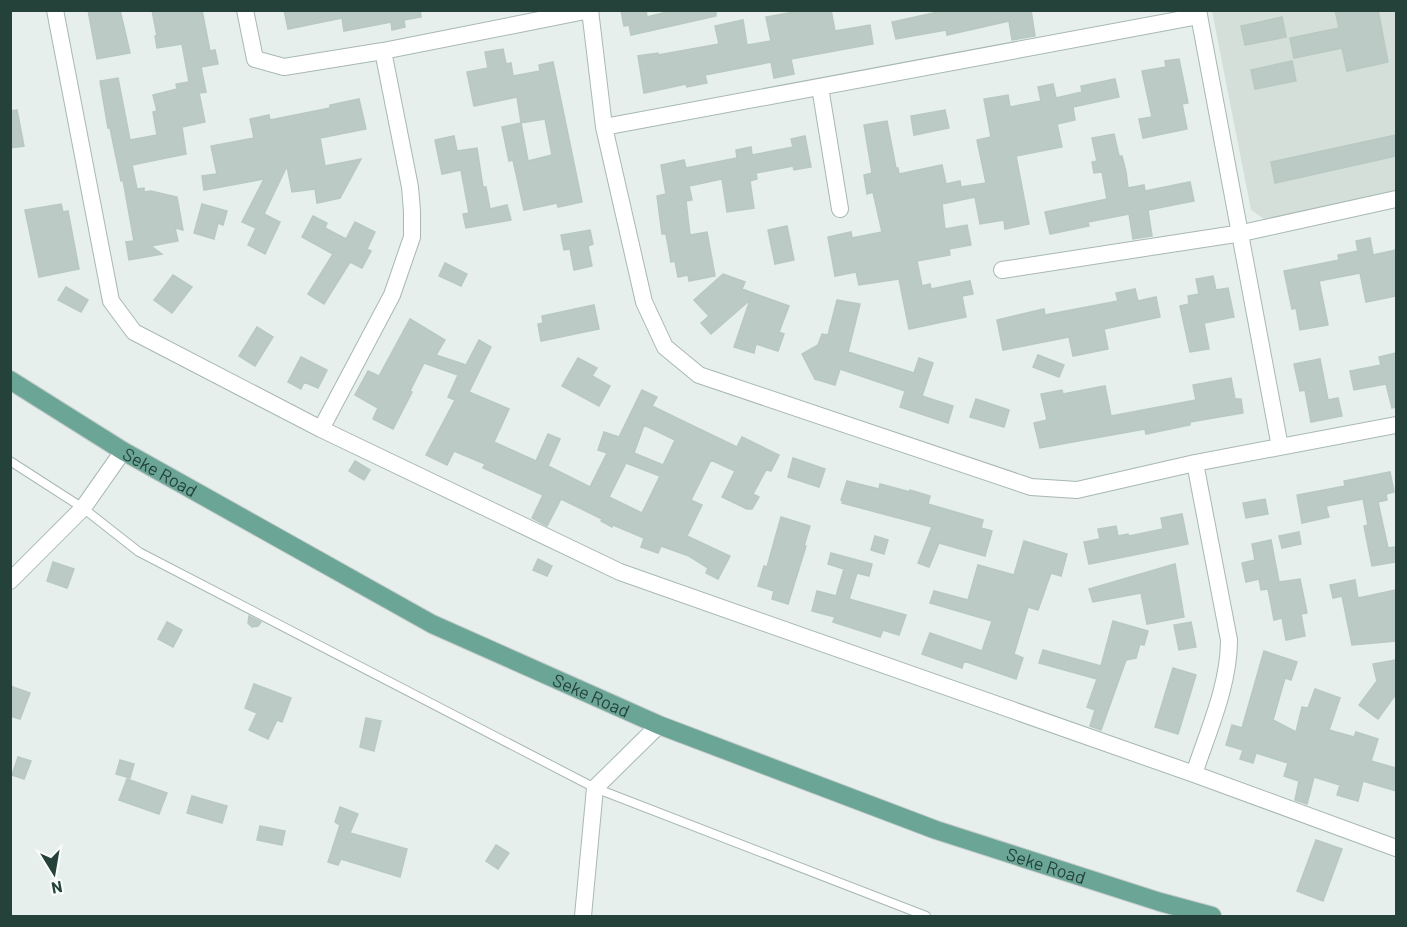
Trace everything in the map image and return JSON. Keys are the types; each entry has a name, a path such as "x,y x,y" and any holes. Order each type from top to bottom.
{"main road":[{"name":"Seke Road","path":"10,380 123,451 432,624 659,725 936,830 1160,902 1212,916"}],"street":[{"path":"55,10 111,301 134,332 321,429 620,572 1194,774 1396,848"},
{"path":"245,10 255,59 284,67 383,51 590,10 604,127 644,302 665,347 699,375 1031,488 1077,490 1195,463 1396,425"},
{"path":"604,127 1199,13 1242,233 1280,447"},
{"path":"321,429 392,295 412,237 410,187 383,51"},
{"path":"820,87 840,209"},
{"path":"1002,270 1242,233 1396,199"},
{"path":"10,581 83,508 123,451"},
{"path":"1194,774 1229,658 1229,640 1195,463"},
{"path":"583,916 595,788 659,725"}],"lane":[{"path":"10,461 83,508 140,552 595,788 926,916"}],"shaded area":[{"path":"1212,11 1396,11 1396,192 1267,221 1251,210"}],"building":[{"path":"88,10 120,10 130,53 97,59"},
{"path":"152,10 202,10 210,51 215,50 218,64 201,67 206,92 199,93 205,122 182,127 186,154 132,165 137,189 144,188 144,192 151,191 177,197 183,230 175,228 178,241 151,246 162,254 129,260 126,242 134,241 123,180 121,181 110,128 108,128 100,81 118,78 130,140 157,135 153,112 157,111 153,95 177,89 176,84 189,82 182,44 157,48"},
{"path":"284,10 420,10 421,17 404,20 405,27 392,30 391,22 344,31 342,18 288,29"},
{"path":"621,10 646,10 647,17 675,10 716,10 716,16 631,35 629,25 624,26"},
{"path":"805,10 831,10 835,31 870,25 873,44 791,59 794,74 774,78 771,62 705,75 707,83 687,87 686,84 644,93 638,56 658,53 658,55 719,44 715,26 743,20 747,45 771,41 766,17"},
{"path":"947,10 1031,10 1035,36 1012,40 1009,21 947,35 946,30 896,39 892,22"},
{"path":"1335,10 1378,10 1388,62 1347,71 1342,48 1294,58 1290,38 1339,28"},
{"path":"1282,17 1286,37 1245,45 1241,26"},
{"path":"503,49 506,64 511,63 513,76 540,71 539,65 553,62 582,202 558,207 557,203 524,210 513,160 509,161 502,127 521,123 517,97 474,106 467,72 488,68 485,52","holes":["545,119 552,155 528,161 521,123"]},
{"path":"1179,59 1188,103 1182,104 1187,129 1143,138 1139,119 1152,117 1142,71 1166,67 1165,61"},
{"path":"1292,61 1296,81 1255,89 1251,70"},
{"path":"1115,79 1119,97 1073,107 1075,120 1057,124 1062,147 1016,156 1029,224 1005,229 1004,220 980,224 975,197 942,204 945,229 967,225 971,245 949,249 950,255 917,261 922,286 930,284 931,289 970,281 973,294 962,296 966,317 909,329 899,279 859,285 856,272 835,276 828,237 851,232 852,238 882,232 873,192 867,194 864,175 872,173 864,125 887,121 899,174 942,165 946,184 960,181 961,187 986,183 977,140 991,137 984,99 1008,95 1010,107 1041,101 1038,87 1053,84 1056,98 1082,92 1081,86"},
{"path":"359,99 366,129 320,138 325,166 361,159 340,198 317,203 315,189 292,192 287,166 264,214 280,222 265,254 248,245 256,228 242,222 264,179 204,190 202,176 217,174 211,146 254,138 250,119 269,115 270,120 330,108 330,105"},
{"path":"17,110 24,146 10,148 10,111"},
{"path":"945,110 949,128 914,135 911,116"},
{"path":"1114,134 1119,156 1122,156 1128,188 1144,185 1145,191 1190,182 1194,201 1148,210 1152,236 1133,239 1129,214 1088,222 1089,226 1050,234 1045,212 1107,199 1102,172 1094,173 1092,162 1097,161 1092,138"},
{"path":"1396,135 1396,156 1275,183 1271,162"},
{"path":"454,136 457,151 477,148 483,187 486,187 490,209 507,205 511,220 466,228 463,214 469,213 461,170 442,174 435,140"},
{"path":"805,136 811,167 794,170 793,166 756,173 757,179 750,181 754,208 727,212 722,179 689,186 692,200 686,201 690,235 707,232 715,276 689,281 688,275 678,277 675,261 671,262 666,234 662,234 657,196 666,194 661,165 684,160 686,168 737,158 736,150 751,147 752,155 793,147 791,139"},
{"path":"61,204 63,212 68,211 79,269 39,277 25,210"},
{"path":"202,204 227,211 223,225 218,223 214,239 194,233"},
{"path":"313,216 327,223 325,228 346,239 355,222 375,232 367,249 371,251 362,268 350,262 324,304 308,294 333,254 302,237"},
{"path":"787,226 794,260 775,264 768,230"},
{"path":"590,230 593,244 588,246 592,266 574,270 570,249 564,250 561,235"},
{"path":"1370,238 1373,255 1396,250 1396,296 1366,302 1360,273 1319,281 1328,325 1300,330 1296,308 1292,309 1284,271 1339,260 1338,255 1358,251 1356,241"},
{"path":"445,263 467,274 461,286 439,276"},
{"path":"723,274 745,282 742,289 789,306 779,332 784,334 778,351 756,344 754,353 734,347 750,300 711,334 701,323 709,316 694,300"},
{"path":"173,275 192,287 172,313 154,300"},
{"path":"1213,276 1216,290 1228,288 1234,317 1204,323 1209,349 1190,352 1180,306 1189,304 1188,296 1199,294 1196,279"},
{"path":"66,287 88,300 81,312 58,300"},
{"path":"1135,289 1138,301 1156,297 1160,317 1104,329 1108,349 1073,356 1069,337 1003,350 997,320 1044,309 1045,315 1118,301 1116,293"},
{"path":"837,300 860,304 848,352 914,373 919,358 933,363 922,396 953,406 948,423 900,407 905,391 840,369 835,385 815,379 802,354 818,345 822,334 828,335"},
{"path":"594,305 599,329 541,341 538,324 543,323 542,316"},
{"path":"410,319 445,340 436,355 466,365 479,340 491,347 469,392 509,409 494,442 536,461 548,434 560,439 548,466 590,487 607,453 598,450 604,432 619,437 642,390 657,397 652,406 737,447 742,437 779,455 771,471 766,470 753,494 759,497 752,509 747,509 722,497 735,471 711,460 691,500 702,505 687,536 730,556 718,579 706,573 708,568 689,556 661,546 658,553 641,547 644,538 613,525 612,527 601,521 602,519 561,499 547,526 532,518 543,495 483,468 485,464 454,451 447,465 426,455 455,400 448,397 458,375 424,363 393,429 373,419 378,408 355,395 368,371 379,376","holes":["644,425 675,440 663,465 634,453","626,463 660,476 642,513 609,497"]},
{"path":"257,327 273,337 255,366 239,356"},
{"path":"1396,353 1396,407 1392,408 1386,384 1354,390 1350,371 1381,365 1379,357"},
{"path":"1038,355 1064,365 1059,377 1033,367"},
{"path":"301,357 327,370 318,388 304,382 301,389 288,382"},
{"path":"578,358 597,368 592,376 610,386 599,406 562,386"},
{"path":"1320,359 1328,400 1338,398 1342,416 1311,422 1305,390 1300,391 1294,364"},
{"path":"1231,378 1235,399 1241,399 1243,413 1190,422 1190,425 1146,434 1145,429 1040,448 1034,423 1047,420 1041,394 1062,390 1063,394 1105,386 1111,416 1196,400 1193,385"},
{"path":"976,399 1009,410 1004,427 970,417"},
{"path":"793,458 825,469 819,487 788,477"},
{"path":"355,461 370,470 364,480 349,471"},
{"path":"1390,472 1394,492 1386,494 1387,500 1378,502 1388,548 1394,547 1396,562 1372,566 1364,526 1368,525 1363,499 1326,506 1329,517 1302,523 1297,495 1345,486 1344,481"},
{"path":"847,481 879,489 880,484 910,492 910,490 930,496 928,504 983,520 981,528 992,531 985,556 939,543 929,567 918,563 932,527 842,503"},
{"path":"1265,499 1268,514 1246,518 1243,503"},
{"path":"1182,514 1188,544 1089,564 1084,542 1100,539 1098,529 1116,526 1118,536 1128,534 1129,536 1163,529 1161,518"},
{"path":"781,517 810,526 788,604 772,599 774,591 758,586 764,566 767,567"},
{"path":"1299,532 1301,544 1282,548 1279,536"},
{"path":"875,536 888,540 884,554 871,550"},
{"path":"1271,540 1279,582 1300,579 1307,613 1301,614 1305,636 1286,640 1282,618 1274,620 1268,589 1261,590 1259,579 1246,582 1242,563 1255,560 1252,544"},
{"path":"1024,541 1067,554 1061,576 1051,573 1038,610 1028,607 1014,654 1023,658 1016,679 964,661 962,668 922,654 930,633 982,651 992,621 930,603 934,591 968,600 978,565 1014,575"},
{"path":"831,553 872,564 869,576 857,573 849,599 906,615 899,635 883,630 880,637 833,622 835,617 812,611 817,591 836,596 844,569 828,564"},
{"path":"538,559 552,566 547,576 533,570"},
{"path":"53,562 74,569 67,588 47,581"},
{"path":"1175,564 1184,617 1147,624 1141,593 1093,602 1089,589"},
{"path":"1355,580 1358,598 1396,590 1396,641 1352,645 1342,596 1333,598 1330,585"},
{"path":"249,616 261,622 258,626 252,627 248,623"},
{"path":"1113,621 1148,631 1144,645 1140,644 1136,658 1126,660 1101,730 1090,726 1095,710 1087,707 1097,679 1039,663 1043,650 1101,666"},
{"path":"167,622 182,630 173,647 158,639"},
{"path":"1191,622 1196,647 1179,650 1174,625"},
{"path":"1264,651 1297,662 1291,680 1285,678 1273,720 1296,732 1302,707 1308,708 1315,689 1340,698 1329,730 1354,737 1356,732 1378,739 1371,761 1396,768 1396,791 1363,781 1358,801 1337,795 1340,785 1314,777 1307,804 1295,800 1299,781 1284,776 1288,763 1256,753 1253,763 1240,759 1243,750 1226,745 1232,725 1242,728"},
{"path":"1396,660 1396,694 1378,719 1359,705 1377,681 1373,664"},
{"path":"1173,668 1196,675 1178,734 1155,727"},
{"path":"254,684 291,698 282,722 277,720 268,739 249,730 257,713 245,708"},
{"path":"10,686 30,693 20,719 10,716"},
{"path":"366,718 381,721 374,751 360,747"},
{"path":"18,757 31,761 24,779 12,775"},
{"path":"120,760 134,764 130,778 116,774"},
{"path":"127,779 167,793 159,814 119,800"},
{"path":"192,796 227,806 222,823 187,813"},
{"path":"340,807 358,814 350,833 407,849 400,877 341,859 338,865 328,862 340,825 335,822"},
{"path":"260,826 285,831 282,845 257,840"},
{"path":"1316,840 1342,849 1323,901 1297,891"},
{"path":"496,845 509,853 498,869 486,861"}]}
